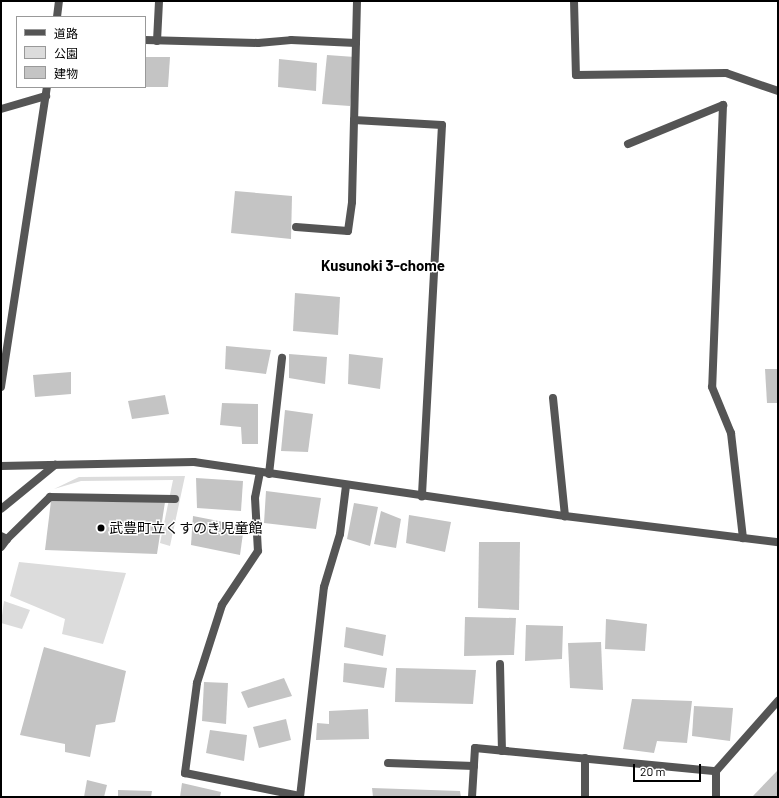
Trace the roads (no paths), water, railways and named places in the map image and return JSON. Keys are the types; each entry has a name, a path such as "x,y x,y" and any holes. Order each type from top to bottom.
{"street":[{"path":"57,16 59,1"},
{"path":"157,40 159,1"},
{"path":"296,227 348,231 352,202 357,1"},
{"path":"574,1 576,75 726,73 778,91"},
{"path":"146,40 258,43 291,40 356,43"},
{"path":"1,387 47,88"},
{"path":"1,109 46,96"},
{"path":"628,144 723,106 712,387 731,433 743,538"},
{"path":"354,120 442,125 422,496"},
{"path":"269,474 282,358"},
{"path":"553,398 565,516"},
{"path":"1,466 194,462 346,486 565,516 778,542"},
{"path":"1,509 55,465"},
{"path":"260,472 255,498 258,551 222,605 198,683 185,773 300,797 324,587 340,534 346,486"},
{"path":"1,547 4,537 50,497 175,499"},
{"path":"500,664 502,751"},
{"path":"716,797 716,771 778,701"},
{"path":"472,797 474,748 716,771"},
{"path":"585,758 585,797"},
{"path":"388,763 474,766"}],"place":[{"name":"武豊町立くすのき児童館","path":"101,528"}],"district":[{"name":"Kusunoki 3-chome","path":"383,266"}]}
